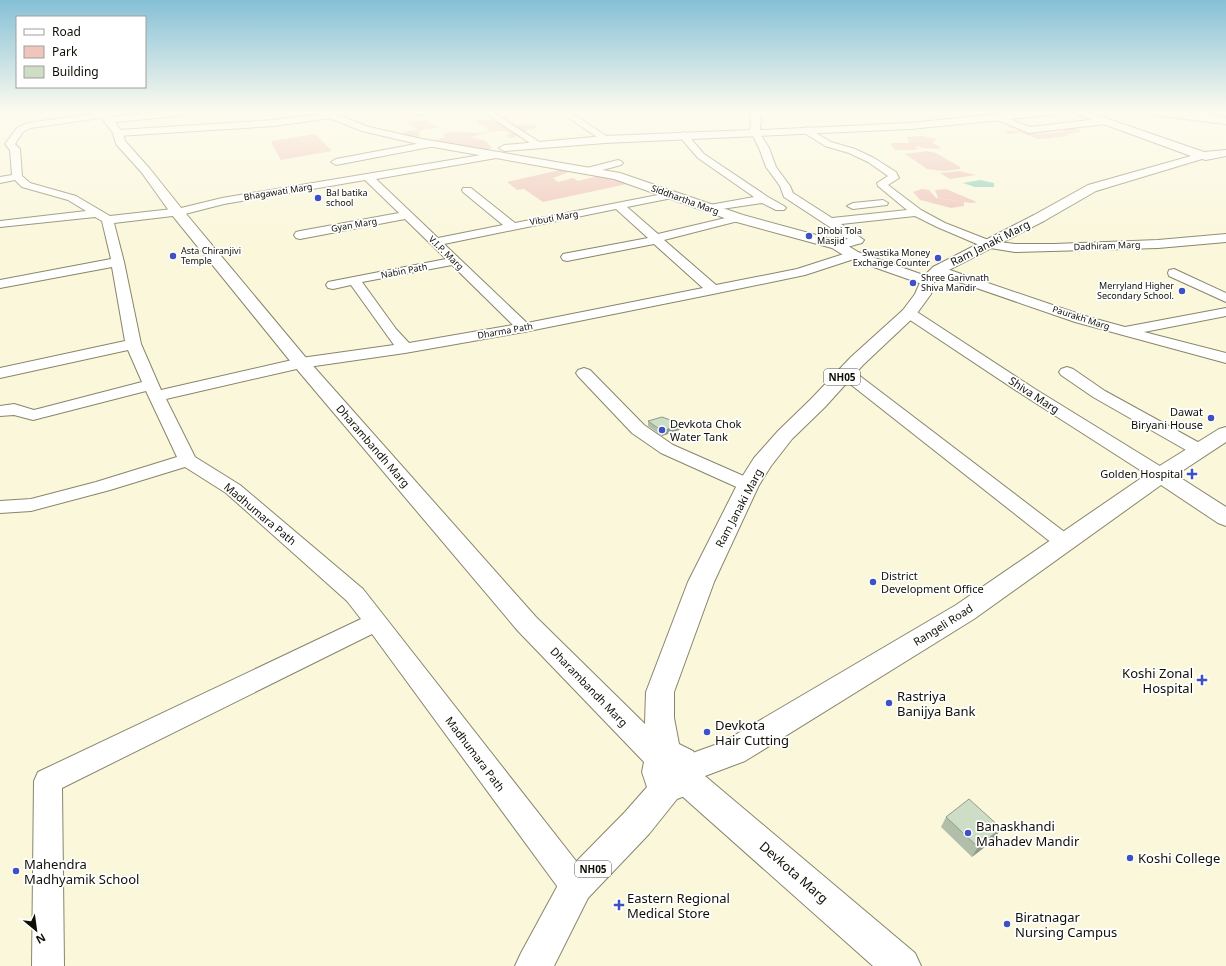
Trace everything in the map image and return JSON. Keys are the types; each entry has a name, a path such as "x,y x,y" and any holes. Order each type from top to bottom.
{"main road":[{"name":"Dharambandh Marg","path":"134,157 301,363 527,624 650,749 674,770"},
{"name":"Siddhartha Marg","path":"510,157 616,176 738,218 837,246 853,255 932,275"},
{"name":"Ram Janaki Marg","path":"674,770 659,718 660,692 701,582 748,485 762,463 785,435 846,373 909,313 923,294 932,275 1092,188 1198,157"},
{"path":"1206,157 1226,163"},
{"name":"Rangeli Road","path":"674,770 734,752 965,612 1161,474 1211,442"},
{"path":"1161,474 1226,518"},
{"name":"NH05","path":"534,966 576,886 637,823 674,770"},
{"name":"Devkota Marg","path":"674,770 902,966"}],"street":[{"path":"0,507 31,505 103,486 187,460 132,344 118,262 102,217 72,198 26,185 10,171 13,157"},
{"path":"336,162 366,157"},
{"name":"Bhagawati Marg","path":"0,224 177,212 214,205 222,201 369,178 487,157"},
{"path":"703,157 764,199 780,208"},
{"path":"767,157 771,167 785,186 788,195 858,240 837,246"},
{"name":"Dadhiram Marg","path":"865,157 892,174 894,178 882,183 903,202 917,212 941,225 988,244 1015,248 1054,248 1158,244 1226,238"},
{"path":"587,171 618,163"},
{"name":"V.I.P. Marg","path":"369,178 524,328"},
{"path":"467,190 512,226"},
{"name":"Vibuti Marg","path":"434,242 674,195"},
{"path":"708,208 764,199"},
{"path":"853,206 903,202"},
{"path":"619,206 655,240 713,290"},
{"path":"830,222 917,212"},
{"name":"Gyan Marg","path":"300,234 408,215"},
{"path":"567,257 655,240 738,218"},
{"name":"Dharma Path","path":"0,411 10,408 18,409 33,415 301,363 405,348 524,328 800,272 853,255"},
{"name":"Nabin Path","path":"333,285 454,261"},
{"path":"0,284 118,262"},
{"path":"1174,273 1226,298"},
{"name":"Paurakh Marg","path":"932,275 1124,332 1226,358"},
{"path":"354,280 391,332 405,348"},
{"path":"1124,332 1226,312"},
{"name":"Shiva Marg","path":"909,313 1028,392 1161,474"},
{"path":"0,374 132,344"},
{"path":"1087,371 1211,442"},
{"path":"1067,372 1094,391 1211,442"},
{"path":"584,373 638,429 667,449 748,485"},
{"path":"846,373 1064,542"},
{"path":"1094,391 1112,386"},
{"name":"Madhumara Path","path":"187,460 233,489 355,594 576,886"},
{"path":"48,966 48,781 376,622"}],"green space":[{"path":"279,157 298,157 281,160"},
{"path":"910,157 943,157 960,167 960,169 944,171 927,169"},
{"path":"564,169 574,170 553,178 558,182 573,178 578,181 602,175 632,183 543,202 524,189 517,190 507,182"},
{"path":"959,171 976,175 950,179 940,173"},
{"path":"922,189 929,190 936,198 964,202 964,206 951,208 920,200 913,192"},
{"path":"946,189 977,202 971,203 938,198 935,190"}],"shaded area":[{"path":"980,180 994,183 994,187 975,187 963,183"}],"building":[{"path":"662,417 682,424 662,431 648,421"},
{"path":"969,799 1001,828 978,847 946,817"}],"place":[{"name":"Bal batika school","path":"318,198"},
{"name":"Dhobi Tola Masjid","path":"809,236"},
{"name":"Asta Chiranjivi Temple","path":"173,256"},
{"name":"Swastika Money Exchange Counter","path":"938,258"},
{"name":"Shree Garivnath Shiva Mandir","path":"913,283"},
{"name":"Merryland Higher Secondary School.","path":"1182,291"},
{"name":"Dawat Biryani House","path":"1211,418"},
{"name":"Devkota Chok Water Tank","path":"662,430"},
{"name":"Golden Hospital","path":"1192,474"},
{"name":"District Development Office","path":"873,582"},
{"name":"Koshi Zonal Hospital","path":"1202,680"},
{"name":"Rastriya Banijya Bank","path":"889,703"},
{"name":"Devkota Hair Cutting","path":"707,732"},
{"name":"Banaskhandi Mahadev Mandir","path":"968,833"},
{"name":"Koshi College","path":"1130,858"},
{"name":"Mahendra Madhyamik School","path":"16,871"},
{"name":"Eastern Regional Medical Store","path":"619,905"},
{"name":"Biratnagar Nursing Campus","path":"1007,924"}]}
